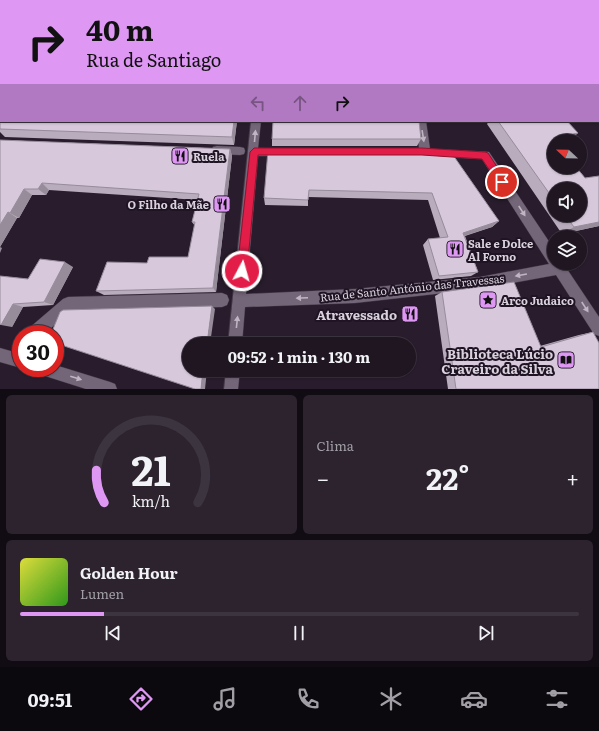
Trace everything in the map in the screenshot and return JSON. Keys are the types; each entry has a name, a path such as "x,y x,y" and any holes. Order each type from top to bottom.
{"street":[{"path":"236,337 256,122"},
{"path":"421,122 426,152"},
{"path":"209,150 240,151"},
{"path":"254,152 294,152"},
{"path":"406,152 485,155 547,250"},
{"name":"Rua de Santo António das Travessas","path":"239,301 355,296 480,283 547,266"},
{"path":"560,270 599,329"},
{"path":"44,325 68,304 222,300"},
{"path":"0,355 12,358"},
{"path":"64,375 110,389"},
{"path":"231,389 232,377"}],"building":[{"path":"234,122 232,137 0,129 0,123"},
{"path":"273,122 419,122 421,139 272,139"},
{"path":"499,122 568,122 578,133 547,134 547,174 582,174 585,178 599,176 599,222 574,227 570,222 587,222 587,182 547,182 547,190"},
{"path":"0,140 230,149 213,288 96,291 107,262 147,263 149,257 188,257 195,222 192,222 199,194 42,183 38,189 24,189 10,213 8,212 0,225"},
{"path":"268,150 427,150 428,155 453,155 499,221 463,233 478,272 439,276 428,239 448,237 432,193 309,190 308,200 264,198"},
{"path":"40,259 65,262 44,302 13,304 1,325 0,276 28,279"},
{"path":"514,282 541,347 593,332 599,343 599,389 456,389 442,292"},
{"path":"212,306 208,337 182,337 182,377 202,377 201,389 195,389 64,346 64,325 55,325 60,312 63,310"}],"place":[{"name":"Ruela","path":"180,156"},
{"name":"O Filho da Mãe","path":"222,204"},
{"name":"Sale e Dolce Al Forno","path":"455,249"},
{"name":"Arco Judaico","path":"488,300"},
{"name":"Atravessado","path":"410,314"},
{"name":"Biblioteca Lúcio Craveiro da Silva","path":"566,360"}],"route":[{"path":"242,271 254,152 422,152 485,155 502,182"}]}
